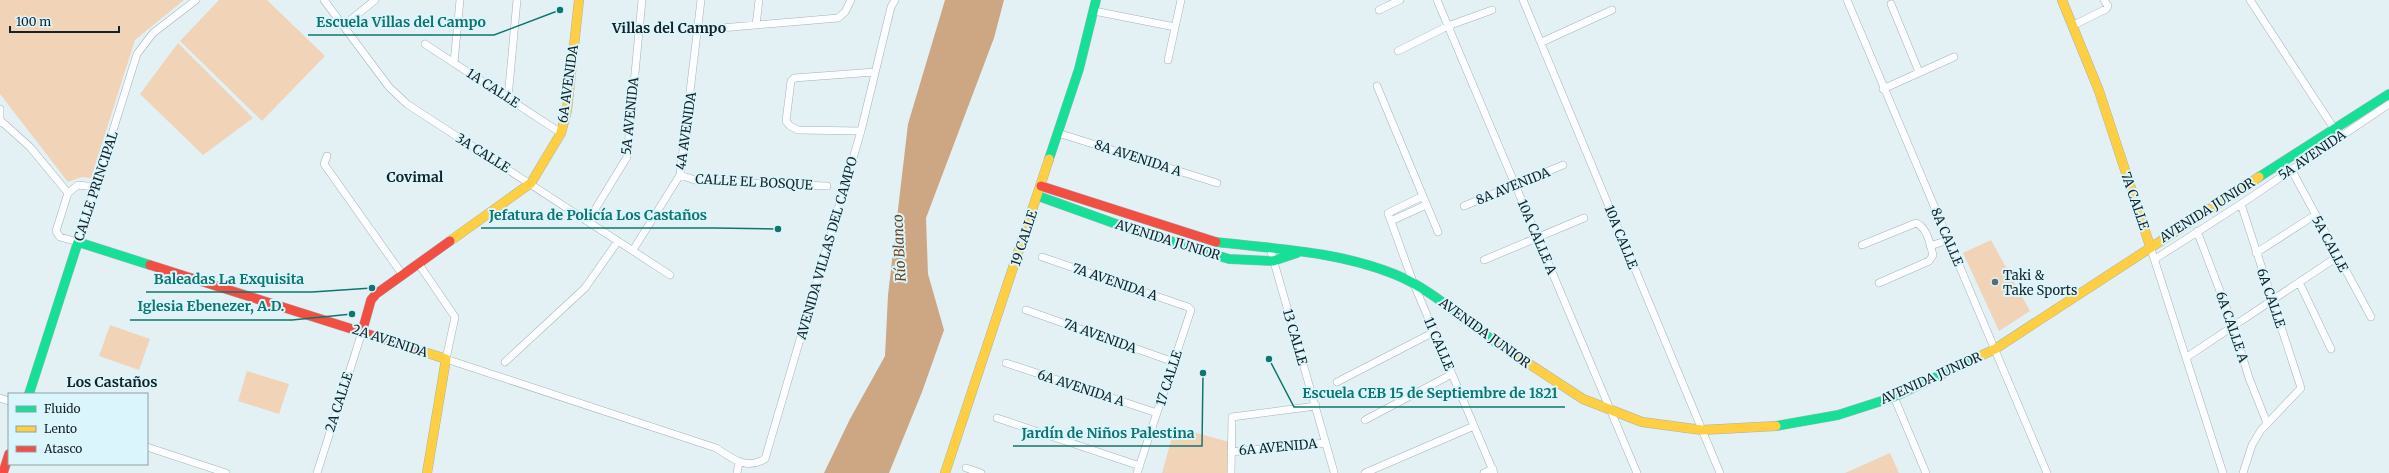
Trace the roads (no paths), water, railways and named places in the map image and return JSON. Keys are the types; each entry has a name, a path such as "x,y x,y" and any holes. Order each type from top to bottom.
{"main road":[{"name":"6A AVENIDA","path":"531,183 561,133 566,110 579,0"},
{"name":"19 CALLE","path":"945,473 1079,69 1096,0"},
{"name":"7A CALLE","path":"2062,0 2074,25 2099,92 2150,246"},
{"name":"AVENIDA JUNIOR","path":"1041,186 1208,240 1357,261 1413,282 1494,342 1559,385 1583,400 1611,412 1642,422 1702,430 1776,426 1838,415 1894,397 1995,349 2150,246 2335,130 2389,94"},
{"path":"362,332 373,298 402,274 531,183"},
{"name":"AVENIDA JUNIOR","path":"1038,196 1205,253 1229,259 1273,261 1301,252"},
{"name":"2A AVENIDA","path":"78,242 446,359"},
{"name":"CALLE PRINCIPAL","path":"29,393 78,242"},
{"path":"427,473 446,359"},
{"path":"2,473 8,457"}],"street":[{"name":"CALLE PRINCIPAL","path":"78,242 137,54 153,33 196,0"},
{"name":"3A CALLE","path":"324,0 389,88 407,104 531,183 670,275"},
{"path":"343,26 375,0"},
{"path":"454,63 460,0"},
{"path":"508,98 517,0"},
{"name":"5A AVENIDA","path":"588,221 627,157 642,0"},
{"name":"4A AVENIDA","path":"633,250 680,175 701,0"},
{"path":"756,25 759,0"},
{"path":"698,30 838,18 845,12 851,0"},
{"name":"AVENIDA VILLAS DEL CAMPO","path":"739,463 758,463 765,459 769,451 829,237 861,131 875,72 895,0"},
{"path":"1168,60 1181,0"},
{"path":"1379,10 1400,0"},
{"name":"10A CALLE A","path":"1437,0 1637,473"},
{"name":"10A CALLE","path":"1523,0 1542,42 1720,473"},
{"name":"8A CALLE","path":"1847,0 1883,89 2047,473"},
{"path":"2074,25 2106,9 2108,6 2104,0"},
{"path":"2250,0 2335,130"},
{"path":"1891,4 1919,72"},
{"path":"1398,51 1448,26 1492,10"},
{"path":"1542,42 1612,10"},
{"path":"1094,11 1175,27"},
{"name":"1A CALLE","path":"426,44 561,133"},
{"path":"1883,89 1954,57"},
{"path":"861,131 798,130 790,126 786,121 792,81 794,78 875,72"},
{"path":"1377,86 1438,232"},
{"name":"5A AVENIDA","path":"2155,259 2241,204 2389,104"},
{"path":"0,110 0,122 30,147 68,193 78,185 95,187"},
{"name":"8A AVENIDA A","path":"1058,132 1217,183"},
{"path":"327,156 324,164 402,274"},
{"name":"8A AVENIDA","path":"1464,206 1563,165"},
{"name":"5A CALLE","path":"2291,169 2337,257 2371,317"},
{"name":"CALLE EL BOSQUE","path":"680,175 698,181 827,186"},
{"name":"2A AVENIDA","path":"68,193 56,231 60,237 78,242"},
{"name":"11 CALLE","path":"1423,196 1388,212 1393,220 1413,282 1493,471"},
{"name":"6A CALLE","path":"2241,204 2270,300 2301,382 2299,392 2268,423"},
{"path":"1393,220 1426,205"},
{"path":"2256,253 2315,215"},
{"path":"1484,260 1584,218"},
{"path":"1862,245 1916,223 1921,225 1924,230 1933,255 1929,261 1879,283"},
{"name":"6A CALLE A","path":"2197,231 2233,325 2249,378 2268,423"},
{"path":"1930,246 1948,240"},
{"path":"505,362 585,288 618,241"},
{"name":"7A CALLE","path":"2150,246 2187,357 2223,473"},
{"name":"13 CALLE","path":"1270,248 1316,406 1333,473"},
{"name":"7A AVENIDA A","path":"1042,257 1188,307"},
{"path":"2187,357 2270,300 2337,257"},
{"path":"418,263 455,317 446,359"},
{"path":"2299,282 2331,349"},
{"name":"17 CALLE","path":"1138,470 1191,310 1188,307"},
{"name":"7A AVENIDA","path":"1026,310 1174,362"},
{"name":"2A CALLE","path":"316,473 362,332"},
{"path":"1337,382 1434,332"},
{"name":"2A AVENIDA","path":"446,359 716,448 739,463"},
{"name":"6A AVENIDA A","path":"1006,363 1157,414"},
{"path":"1365,420 1452,374"},
{"path":"1894,397 1926,473"},
{"path":"1231,473 1231,421 1236,415 1316,406"},
{"path":"998,418 1138,470"},
{"path":"2243,473 2252,445 2268,423"},
{"path":"1366,473 1474,426"},
{"name":"6A AVENIDA","path":"1231,452 1326,443"},
{"path":"148,447 226,473"},
{"path":"737,473 739,463"},
{"path":"966,468 981,473"},
{"path":"1484,473 1493,471"},
{"path":"1333,473 1340,473"}],"water":[{"name":"Río Blanco","path":"945,0 1004,0 994,38 926,218 928,274 944,330 922,392 889,473 824,473 850,419 885,356 888,295 908,124"}],"place":[{"name":"Escuela Villas del Campo","path":"560,10"},
{"name":"Jefatura de Policía Los Castaños","path":"778,229"},
{"name":"Taki & Take Sports","path":"1995,282"},
{"name":"Baleadas La Exquisita","path":"372,288"},
{"name":"Iglesia Ebenezer, A.D.","path":"352,314"},
{"name":"Escuela CEB 15 de Septiembre de 1821","path":"1269,359"},
{"name":"Jardín de Niños Palestina","path":"1203,373"}],"district":[{"name":"Villas del Campo","path":"669,28"},
{"name":"Covimal","path":"415,177"},
{"name":"Los Castaños","path":"112,382"}]}
